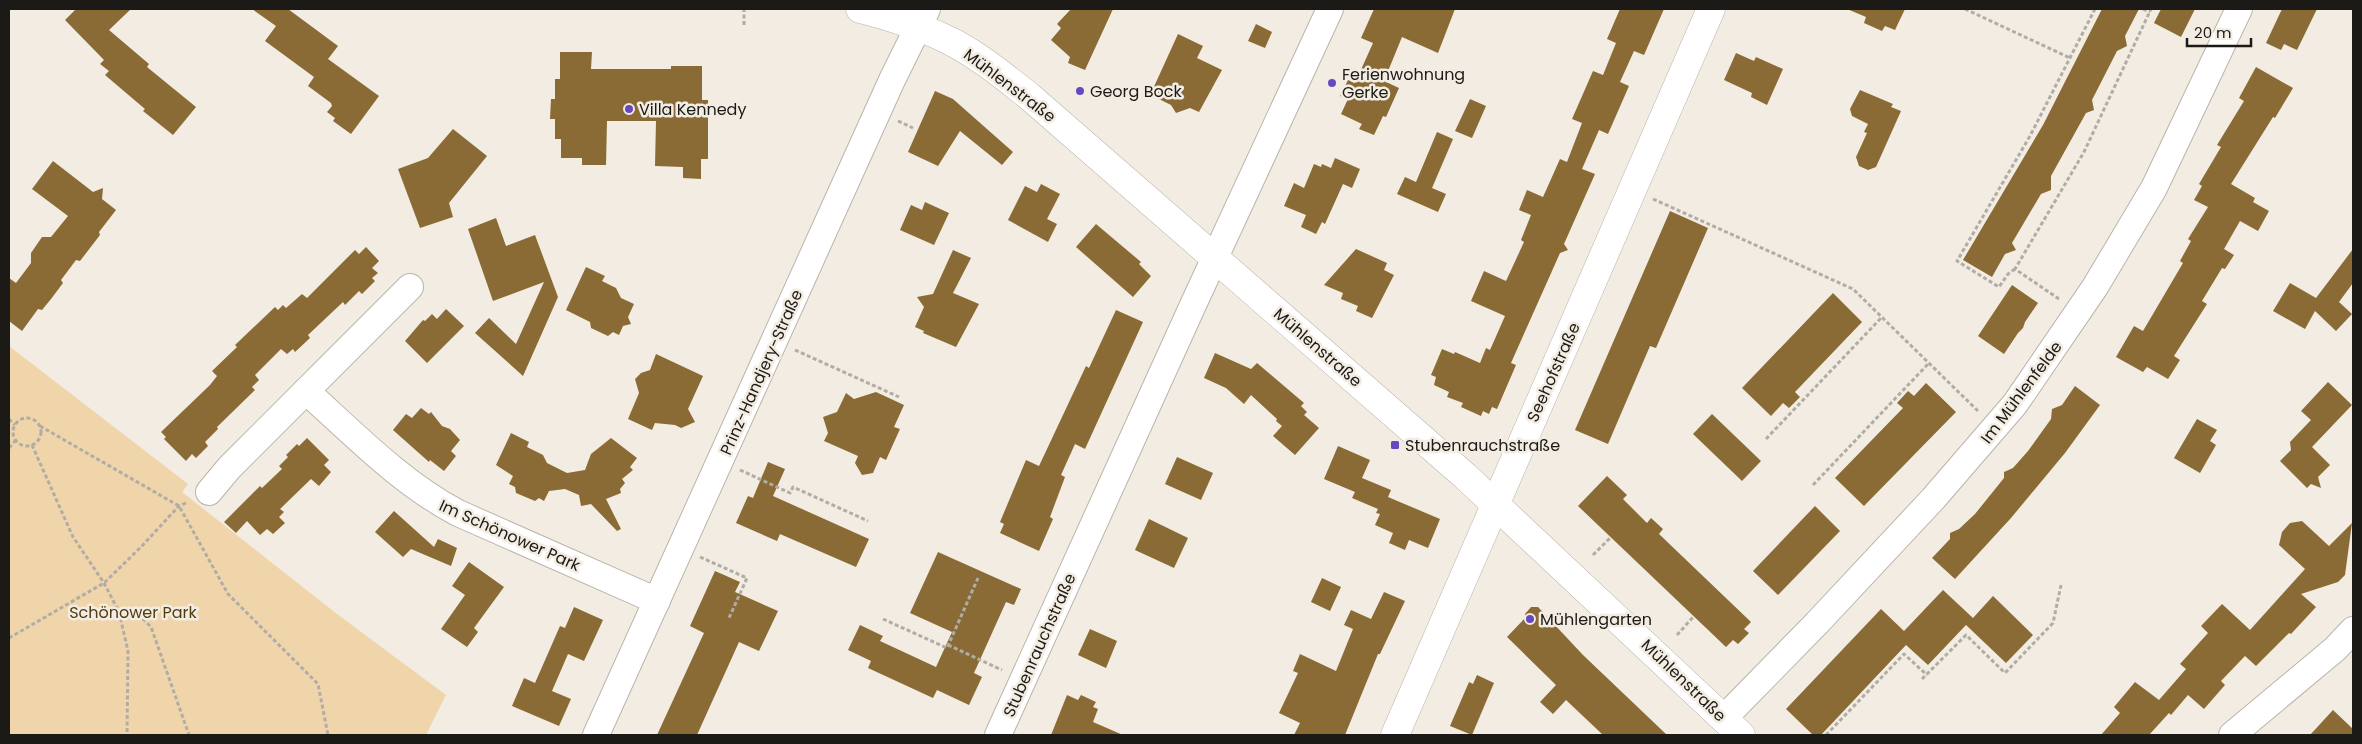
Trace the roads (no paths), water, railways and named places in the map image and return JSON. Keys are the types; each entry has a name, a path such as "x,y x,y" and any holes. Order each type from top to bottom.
{"street":[{"name":"Mühlenstraße","path":"860,9 922,18 954,44 1016,86 1496,503 1732,727"},
{"name":"Stubenrauchstraße","path":"998,735 1214,258 1330,9"},
{"name":"Seehofstraße","path":"1395,735 1711,9"},
{"name":"Im Mühlenfelde","path":"1732,727 1817,623 1927,506 2015,404 2095,287 2154,188 2239,9"},
{"name":"Prinz-Handjery-Straße","path":"596,735 922,18"},
{"path":"209,492 229,468 410,287"},
{"name":"Im Schönower Park","path":"306,391 402,476 432,499 458,513 657,601"},
{"path":"2232,735 2335,649 2353,630"}],"place":[{"name":"Ferienwohnung Gerke","path":"1332,83"},
{"name":"Georg Bock","path":"1080,91"},
{"name":"Villa Kennedy","path":"629,109"},
{"name":"Stubenrauchstraße","path":"1395,445"},
{"name":"Mühlengarten","path":"1530,619"}],"park label":[{"name":"Schönower Park","path":"133,612"}]}
